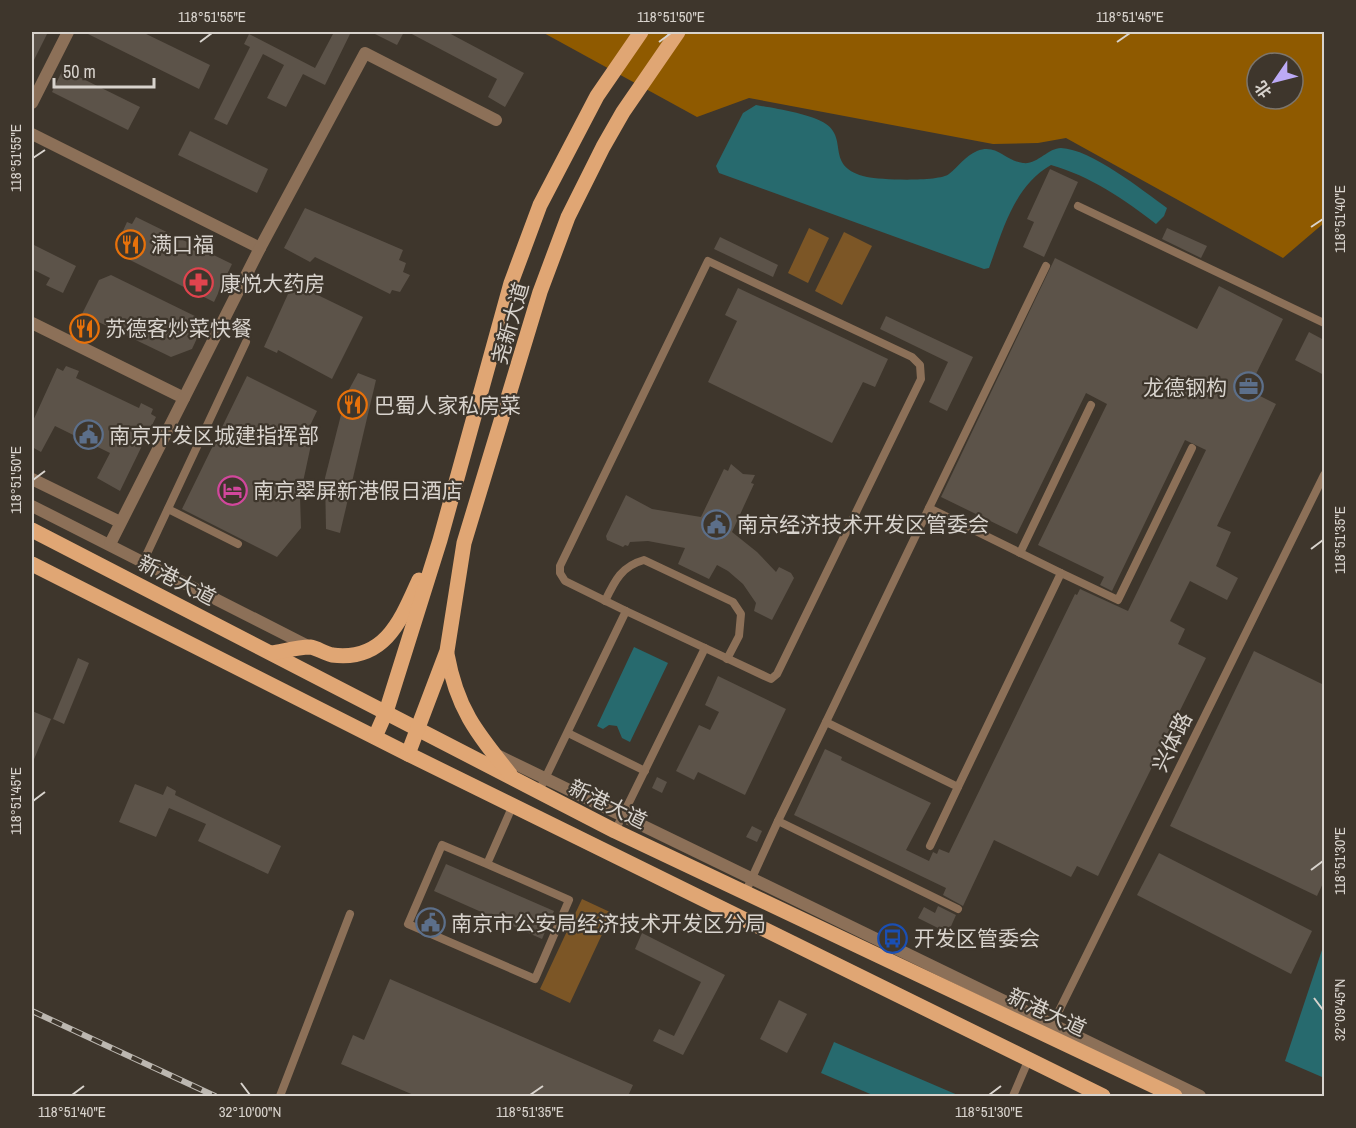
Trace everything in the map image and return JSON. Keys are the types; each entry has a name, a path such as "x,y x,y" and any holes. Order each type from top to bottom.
{"main road":[{"name":"尧新大道","path":"375,737 386,712 440,540 511,283 540,205 597,96 642,32"},
{"name":"尧新大道","path":"408,754 447,651 464,543 548,271 568,217 623,112 678,32"},
{"name":"新港大道","path":"32,530 419,729 538,793 615,831 748,886 1175,1096"},
{"name":"尧新大道","path":"272,653 310,647 339,655 371,651 398,627 440,540"},
{"name":"新港大道","path":"32,564 408,754 1103,1096"},
{"name":"尧新大道","path":"447,651 453,687 476,732 514,779"}],"street":[{"path":"32,103 68,32"},
{"path":"110,544 260,248 365,53 496,120"},
{"path":"32,134 260,248"},
{"path":"32,323 184,398"},
{"path":"32,479 120,522"},
{"path":"32,506 310,647"},
{"path":"493,753 622,816 748,886 1052,1025 1200,1096"}],"lane":[{"path":"1078,206 1324,322"},
{"path":"708,261 912,357 920,365 921,379 777,674 771,679 605,601 565,581 560,573 560,566 708,261"},
{"path":"748,886 777,821 1046,266"},
{"path":"143,562 246,342"},
{"path":"1020,553 1091,405"},
{"path":"929,508 1118,600 1192,448"},
{"name":"兴体路","path":"1052,1025 1324,476"},
{"path":"168,508 238,544"},
{"path":"605,601 614,581 628,564 644,560 733,602 741,614 739,636 727,659"},
{"path":"930,846 1061,573"},
{"path":"538,793 626,611"},
{"path":"615,831 705,648"},
{"path":"826,722 958,787"},
{"path":"567,734 645,771"},
{"path":"487,864 513,805"},
{"path":"777,821 958,909"},
{"path":"442,845 487,864 569,900 535,979 408,924 442,845"},
{"path":"280,1096 350,914"},
{"path":"1013,1096 1028,1061"}],"shaded area":[{"path":"542,32 1324,32 1324,223 1283,258 1066,138 1038,143 993,144 749,98 697,117"},
{"path":"809,228 829,238 808,283 788,273"},
{"path":"844,232 872,246 842,305 815,291"},
{"path":"582,899 612,913 570,1003 540,989"}],"water":[{"path":"756,105 820,120 833,130 841,160 846,167 854,173 867,177 922,179 943,177 969,156 984,149 996,151 1017,162 1028,163 1061,148 1087,155 1130,181 1167,208 1164,216 1156,224 1106,189 1079,175 1051,165 1038,174 1019,197 1005,224 989,268 984,269 719,173 716,166 743,113"},
{"path":"634,647 668,663 630,742 622,738 617,726 609,725 603,729 597,726"},
{"path":"1324,944 1324,1069 1322,1077 1285,1061"},
{"path":"834,1042 960,1096 875,1096 821,1073"}],"building":[{"path":"32,32 48,32 32,64"},
{"path":"84,32 142,32 210,65 199,89"},
{"path":"334,32 351,32 325,85 303,74 286,107 267,98 284,65 263,54 227,125 214,119 250,47 244,44 249,34 315,68"},
{"path":"371,32 404,32 397,45"},
{"path":"408,32 447,32 524,73 505,107 488,97 497,79"},
{"path":"63,69 140,107 128,130 52,92"},
{"path":"190,131 268,169 257,193 178,155"},
{"path":"1050,169 1078,182 1044,257 1023,247 1034,222 1027,219"},
{"path":"305,208 403,250 399,260 406,263 403,272 410,275 400,292 392,290 390,294 315,257 310,262 284,248"},
{"path":"136,217 232,264 214,302 122,256 117,244 127,222 132,224"},
{"path":"1167,228 1207,246 1201,258 1162,239"},
{"path":"720,237 778,265 773,277 714,249"},
{"path":"32,244 76,266 63,293 46,285 50,278 32,269"},
{"path":"1055,258 1197,329 1219,286 1283,319 1254,378 1260,381 1254,393 1276,404 1217,526 1231,532 1216,566 1238,578 1227,600 1190,581 1170,621 1185,629 1178,644 1206,658 1098,876 1077,866 1071,877 994,840 963,906 943,895 946,888 794,815 825,749 842,757 841,760 931,803 906,850 929,861 933,852 937,854 939,849 949,853 1075,594 1077,595 1080,589 1128,611 1206,450 1185,440 1112,591 1100,585 1104,577 1038,545 1107,404 1086,393 1017,534 941,497"},
{"path":"111,275 205,321 192,349 171,357 82,314 99,280"},
{"path":"293,283 363,317 332,379 278,350 277,353 264,347"},
{"path":"738,288 888,359 875,387 863,382 832,443 708,382 737,321 725,315"},
{"path":"886,316 973,357 947,411 929,402 948,362 880,329"},
{"path":"1309,332 1324,340 1324,375 1295,360"},
{"path":"66,366 79,371 76,378 139,408 141,403 153,409 151,414 156,417 120,491 97,478 110,453 55,426 41,452 32,447 32,423 57,368 63,371"},
{"path":"358,373 376,380 340,533 326,529 325,478 346,395"},
{"path":"247,376 317,411 305,436 312,440 300,496 301,528 277,557 182,509"},
{"path":"731,464 743,474 755,475 751,483 754,484 732,532 757,552 776,572 779,567 791,573 794,578 772,620 754,611 756,603 743,584 728,571 717,565 709,579 678,564 685,548 648,541 630,542 628,546 623,547 607,540 606,536 626,495 652,509 701,517 724,469 728,471"},
{"path":"1254,651 1324,685 1324,881 1317,896 1170,826"},
{"path":"78,658 89,663 64,724 53,719"},
{"path":"718,676 786,709 745,795 698,772 694,780 676,771 699,725 710,730 719,712 705,705"},
{"path":"32,711 51,719 32,764"},
{"path":"657,777 667,782 662,793 652,788"},
{"path":"135,784 163,795 167,786 176,791 175,795 281,846 268,874 198,841 206,824 169,808 156,837 119,822"},
{"path":"752,826 762,831 757,842 746,837"},
{"path":"1159,853 1312,931 1291,974 1137,895"},
{"path":"446,864 554,911 542,939 434,891"},
{"path":"938,906 956,915 948,933 918,918 924,907 935,913"},
{"path":"642,933 725,975 683,1055 653,1041 659,1029 674,1036 701,982 635,949"},
{"path":"390,979 633,1085 628,1096 416,1096 341,1064 353,1035 364,1040"},
{"path":"779,1000 807,1014 787,1053 760,1039"}],"railway":[{"path":"32,1011 215,1096"}],"place":[{"name":"满口福","path":"130,244"},
{"name":"康悦大药房","path":"199,283"},
{"name":"苏德客炒菜快餐","path":"84,328"},
{"name":"龙德钢构","path":"1248,387"},
{"name":"巴蜀人家私房菜","path":"353,405"},
{"name":"南京开发区城建指挥部","path":"88,435"},
{"name":"南京翠屏新港假日酒店","path":"232,490"},
{"name":"南京经济技术开发区管委会","path":"716,524"},
{"name":"南京市公安局经济技术开发区分局","path":"430,923"},
{"name":"开发区管委会","path":"893,938"}]}
